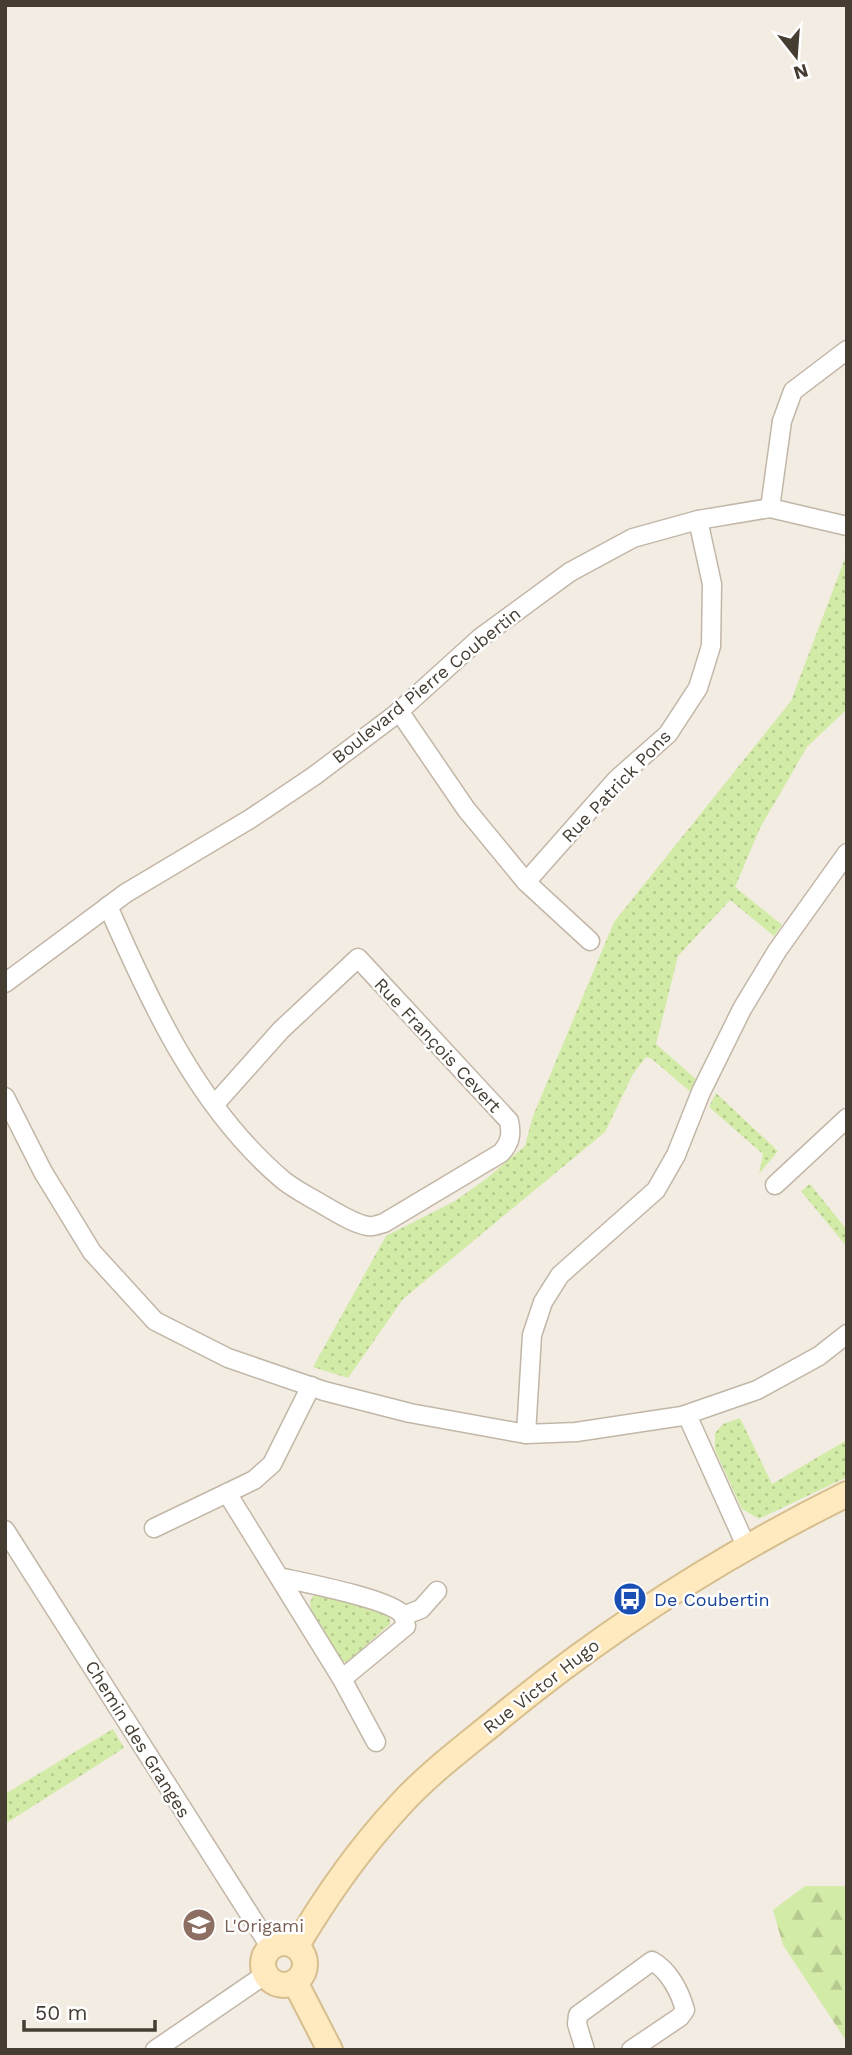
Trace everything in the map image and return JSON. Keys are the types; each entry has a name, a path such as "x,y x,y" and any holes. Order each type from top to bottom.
{"street":[{"path":"770,508 782,421 793,390 847,350"},
{"name":"Boulevard Pierre Coubertin","path":"5,982 126,893 250,819 314,776 399,711 480,638 570,572 633,538 698,520 770,508 847,526"},
{"name":"Rue Patrick Pons","path":"526,882 617,779 668,734 698,688 711,646 712,584 698,520"},
{"path":"399,711 466,809 526,882 590,940"},
{"path":"526,1434 532,1335 543,1302 560,1275 656,1190 677,1155 701,1093 742,1009 776,951 847,853"},
{"name":"Rue François Cevert","path":"108,906 146,992 186,1064 236,1133 284,1181 335,1212 369,1226 384,1223 501,1153 509,1143 511,1130 509,1121 359,958 281,1030 215,1104"},
{"path":"5,1097 43,1172 92,1252 155,1321 228,1358 311,1386 410,1413 526,1434 576,1432 687,1415 757,1390 818,1356 847,1334"},
{"path":"775,1185 847,1118"},
{"path":"154,1528 254,1480 272,1464 311,1386"},
{"path":"687,1415 747,1548"},
{"path":"227,1493 342,1679 376,1742"},
{"name":"Rue Victor Hugo","path":"296,1947 322,1903 363,1847 401,1804 528,1694 603,1637 677,1587 847,1494"},
{"name":"Chemin des Granges","path":"5,1530 271,1948"},
{"path":"279,1577 339,1590 394,1608 403,1616 406,1626 342,1679"},
{"path":"403,1616 421,1609 437,1591"},
{"path":"279,1944 296,1947 302,1953 305,1969 295,1982 287,1985 271,1981 266,1974 264,1961 271,1948 279,1944"},
{"path":"585,2050 577,2024 578,2015 652,1961 663,1967 685,2010 680,2017 631,2050"},
{"path":"155,2050 266,1974"},
{"path":"295,1982 330,2050"}],"green space":[{"path":"847,553 847,709 807,747 760,828 735,887 782,925 774,936 730,900 678,956 656,1044 698,1081 693,1094 652,1059 646,1057 633,1074 605,1132 403,1299 348,1378 313,1367 386,1236 455,1201 525,1146 533,1116 614,922 791,701"},
{"path":"716,1093 778,1151 759,1174 763,1154 709,1107"},
{"path":"810,1184 847,1230 847,1247 801,1191"},
{"path":"740,1418 772,1484 847,1440 847,1477 759,1519 742,1509 715,1450 715,1433 723,1424"},
{"path":"319,1593 386,1611 390,1624 347,1662 341,1661 311,1611 310,1602 313,1596"},
{"path":"113,1729 124,1748 5,1824 5,1794"},
{"path":"805,1886 847,1886 847,2042 783,1945 773,1910"}],"place":[{"name":"De Coubertin","path":"630,1599"},
{"name":"L'Origami","path":"199,1925"}]}
